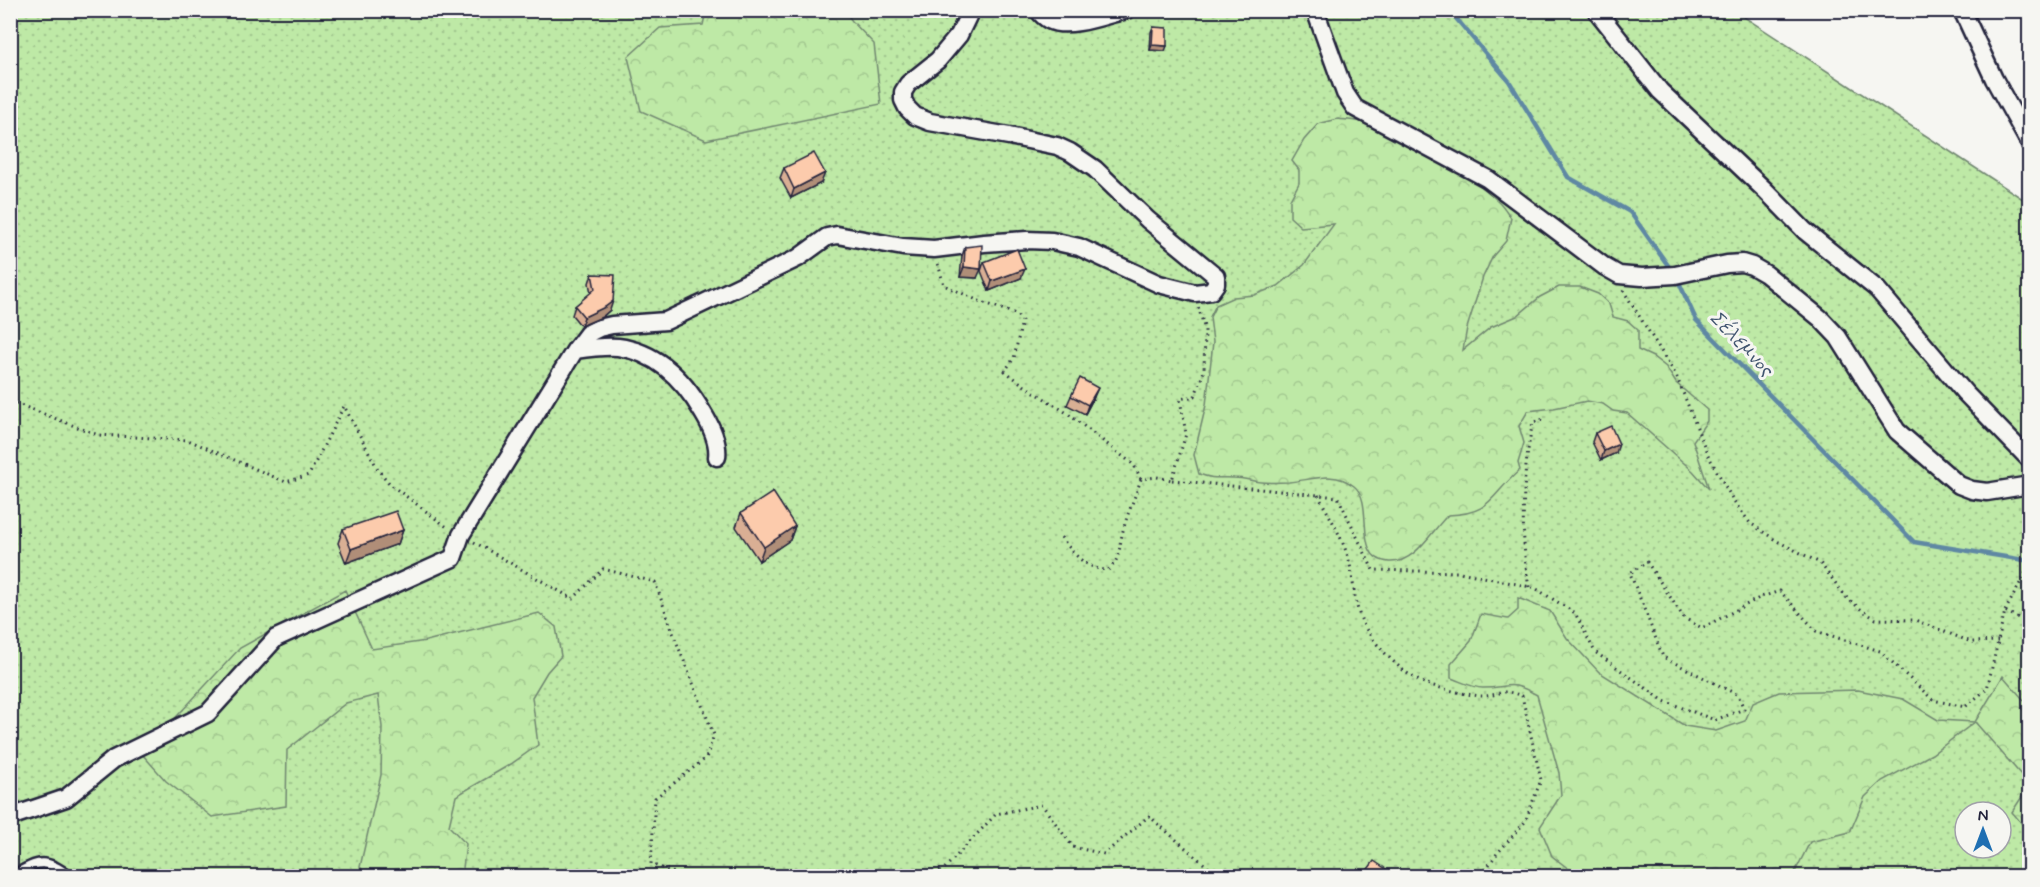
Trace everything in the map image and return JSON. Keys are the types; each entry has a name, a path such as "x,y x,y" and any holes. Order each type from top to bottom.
{"street":[{"path":"10,817 66,798 114,759 208,713 276,638 453,558 461,535 575,350 587,334 599,328 666,321 798,258 827,237 844,235 871,242 934,249 1027,240 1052,241 1079,247 1159,284 1195,292 1211,291 1216,284 1216,276 1162,232 1095,169 1070,152 1057,146 930,122 915,116 907,108 903,92 908,84 938,60 959,35 971,10"},
{"path":"1038,10 1049,20 1075,23 1126,10"},
{"path":"1315,10 1345,93 1355,108 1370,118 1488,179 1605,267 1619,275 1642,277 1675,275 1727,264 1742,263 1752,266 1766,274 1820,318 1838,337 1897,431 1959,485 1987,492 2030,485"},
{"path":"1596,10 1660,92 1766,191 1805,231 1877,289 1965,393 2030,460"},
{"path":"1962,10 1994,79 2030,144"},
{"path":"575,350 618,347 647,356 667,367 692,395 705,417 716,443 717,457"}],"lane":[{"path":"13,876 40,863 55,865 69,876"}],"path":[{"path":"934,249 944,285 1016,314 1022,321 1014,358 1005,371 1067,413 1134,465 1141,479 1122,534 1120,549 1114,565 1108,570 1098,570 1088,566 1074,555 1061,537"},
{"path":"1605,267 1629,298 1676,375 1707,453 1733,500 1750,523 1776,541 1820,563 1847,598 1876,619 1915,620 1971,642 1998,641"},
{"path":"1172,480 1186,434 1180,399 1195,396 1204,371 1205,330 1195,292"},
{"path":"10,401 98,435 188,440 286,482 309,476 344,406 379,471 391,485 444,526"},
{"path":"1529,587 1526,570 1524,509 1529,438 1533,422 1544,419"},
{"path":"1141,479 1157,477 1338,497 1373,570 1460,572 1535,588 1575,613 1595,652 1665,701 1714,720 1744,709 1738,695 1663,657 1630,573 1647,562 1684,618 1702,628 1761,597 1780,591 1816,631 1880,651 1933,700 1965,707 1987,689 2005,612 2030,565"},
{"path":"1318,495 1348,557 1352,586 1361,621 1401,670 1424,683 1453,690 1482,696 1508,691 1522,696 1540,780 1525,822 1481,876"},
{"path":"461,535 573,599 603,569 655,582 714,735 706,758 655,798 651,864 683,876"},
{"path":"2005,612 2030,624"},
{"path":"922,876 944,870 996,814 1042,805 1073,847 1104,854 1149,816 1218,876"}],"green space":[{"path":"10,11 1735,11 2029,203 2029,876 11,876"},
{"path":"706,11 845,11 874,44 881,104 706,140 641,111 628,57 660,28 703,25"},
{"path":"1338,119 1358,121 1394,134 1452,166 1501,204 1511,218 1506,241 1493,256 1483,277 1467,328 1463,350 1491,327 1517,316 1540,297 1559,287 1580,287 1598,294 1609,304 1613,317 1628,321 1638,330 1638,350 1653,357 1666,367 1676,383 1707,410 1707,421 1693,441 1709,489 1693,471 1627,413 1613,411 1603,404 1587,401 1528,411 1519,426 1524,443 1518,463 1520,470 1490,502 1474,511 1448,515 1415,552 1398,561 1389,562 1377,559 1371,551 1367,541 1360,494 1346,481 1323,477 1289,482 1264,482 1238,478 1213,478 1199,474 1194,455 1206,405 1213,342 1210,317 1216,305 1234,297 1254,295 1278,286 1304,265 1334,224 1301,227 1290,217 1290,200 1299,183 1299,170 1292,161 1304,140 1318,124"},
{"path":"345,590 372,649 426,641 539,613 556,627 561,656 547,672 532,697 538,745 511,764 456,796 449,826 466,844 462,876 368,876 360,867 381,775 382,727 378,695 346,703 287,750 286,806 212,817 166,781 142,754 240,648"},
{"path":"1518,598 1550,611 1567,638 1599,672 1685,726 1716,731 1745,721 1753,703 1779,692 1858,690 1903,699 1938,720 1975,722 1932,754 1882,781 1865,797 1850,832 1810,842 1793,876 1578,876 1552,856 1540,827 1561,795 1559,773 1537,695 1521,687 1510,685 1479,688 1451,678 1451,664 1471,641 1481,614 1508,619 1518,610"},
{"path":"2003,676 2029,706 2029,784 1975,722"},
{"path":"2029,786 2029,832 2013,810"}],"building":[{"path":"1153,27 1167,28 1167,46 1152,45"},
{"path":"814,153 825,173 794,189 784,168"},
{"path":"982,245 981,269 964,267 965,247"},
{"path":"1017,249 1025,269 992,281 984,262"},
{"path":"592,274 615,275 613,301 584,317 575,306 595,289"},
{"path":"1080,378 1098,388 1088,405 1071,396"},
{"path":"1611,426 1619,444 1604,451 1595,433"},
{"path":"773,492 795,526 764,547 741,513"},
{"path":"396,511 403,530 351,549 343,529"},
{"path":"1374,861 1389,871 1386,876 1363,876"}],"waterway":[{"name":"Σέλεμνος","path":"1449,10 1509,81 1568,177 1630,212 1672,271"},
{"name":"Σέλεμνος","path":"1677,278 1696,320 1914,542 2030,561"}]}
